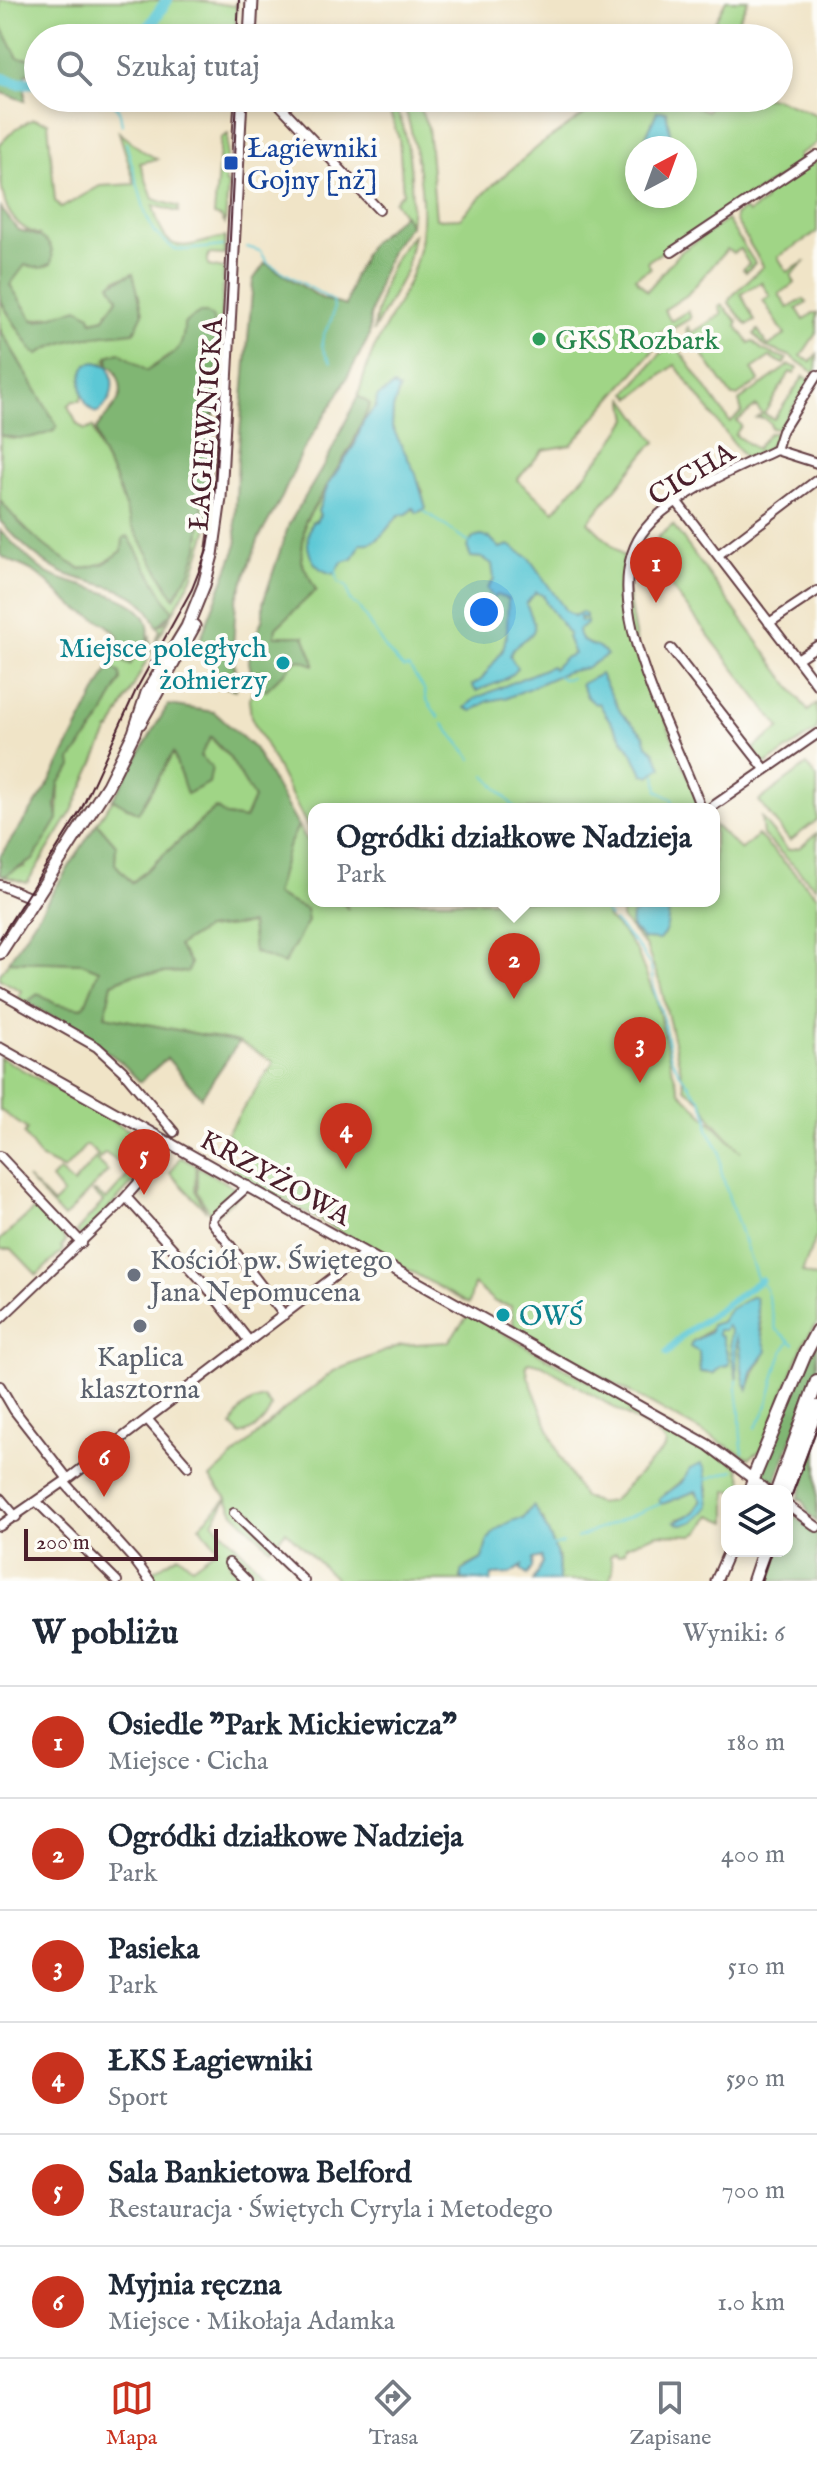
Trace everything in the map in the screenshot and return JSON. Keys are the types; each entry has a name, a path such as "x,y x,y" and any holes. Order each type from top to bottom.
{"main road":[{"path":"245,24 246,0"},
{"path":"251,24 252,0"},
{"name":"ŁAGIEWNICKA","path":"134,733 147,693 195,608 215,539 222,472 240,112"},
{"name":"ŁAGIEWNICKA","path":"0,953 91,812 193,630 210,588 221,541 228,473 246,112"},
{"path":"750,1485 817,1331"},
{"path":"787,1482 817,1381"},
{"path":"787,1482 817,1407"},
{"path":"745,1581 753,1557"},
{"path":"754,1581 762,1557"}],"street":[{"path":"286,112 379,210"},
{"path":"672,252 817,155"},
{"path":"776,450 782,431 817,375"},
{"name":"CICHA","path":"699,803 642,662 627,590 627,572 635,543 648,525 677,502 717,477 776,450 817,463"},
{"path":"718,555 817,480"},
{"path":"677,502 817,685"},
{"path":"769,623 817,591"},
{"path":"797,659 817,646"},
{"path":"671,649 765,769"},
{"path":"717,803 817,734"},
{"path":"0,885 34,899"},
{"name":"KRZYŻOWA","path":"0,992 97,1047 123,1071 172,1137"},
{"name":"KRZYŻOWA","path":"0,1048 172,1137 248,1186 692,1435 738,1465 750,1485"},
{"path":"0,1319 82,1243 126,1197 172,1137"},
{"path":"0,1156 82,1243"},
{"path":"248,1186 213,1217 212,1222 284,1315"},
{"path":"126,1197 173,1247 249,1341"},
{"path":"0,1526 37,1502 365,1253"},
{"path":"0,1386 66,1480 145,1579"},
{"path":"147,1419 188,1466"},
{"path":"0,1498 16,1517"},
{"path":"37,1502 117,1581"},
{"path":"793,1509 817,1527"},
{"path":"234,1513 304,1581"},
{"path":"716,1581 726,1557"},
{"path":"229,1563 247,1581"}],"green space":[{"path":"0,0 195,0 235,6 237,0 236,24 24,24 24,58 18,58 0,26"},
{"path":"726,0 748,0 737,24 713,24"},
{"path":"1,25 18,58 24,58 24,101 0,92"},
{"path":"793,105 817,115 817,143 798,155 802,163 651,259 647,262 651,268 635,278 647,291 679,253 727,220 755,263 746,272 743,269 749,264 740,249 733,253 727,249 687,295 664,310 671,321 688,311 691,318 658,333 657,346 571,445 543,450 517,480 554,511 609,447 628,419 624,397 656,442 588,522 627,560 627,590 638,651 699,803 308,803 308,827 251,717 249,700 254,687 266,690 298,659 314,664 304,636 275,636 276,628 315,590 301,561 305,522 353,443 370,404 358,396 365,372 416,261 422,221 420,179 406,112 421,112 428,127 436,219 460,218 540,145 588,112 793,112","holes":["399,390 392,427 423,492 413,508 399,515 377,540 361,542 353,559 341,562 312,522 320,515 318,511 328,485 350,454 363,422 377,406 377,398"]},
{"path":"390,112 397,112 406,137 412,195 410,225 394,201 403,193 399,139"},
{"path":"33,119 48,122 55,201 61,208 100,186 135,184 119,132 157,159 140,163 153,199 179,207 178,212 153,205 158,223 171,242 188,245 225,237 225,255 208,254 208,266 224,269 218,355 212,341 215,331 184,336 179,349 147,371 106,359 109,366 102,363 81,379 83,393 80,401 73,401 68,406 77,424 85,430 93,427 100,450 114,477 198,548 217,370 207,531 192,578 154,646 160,630 157,627 167,621 122,551 105,563 81,569 37,539 0,500 0,435 13,439 57,426 0,329 0,301 33,352 38,354 69,339 117,334 137,323 143,313 128,276 116,279 118,298 104,318 92,321 50,316 33,320 10,285 40,235 17,222 5,202 0,144 15,129"},
{"path":"228,134 225,224 221,217 214,215 221,138"},
{"path":"817,160 817,232 778,257 787,272 806,261 791,275 795,283 779,294 788,308 804,299 807,303 797,309 804,320 817,313 817,332 801,356 811,362 817,354 816,374 790,356 765,347 754,334 758,330 768,346 785,335 763,300 770,296 761,282 741,294 755,321 747,325 729,303 730,298 763,266 735,215 745,209 748,213 765,201 762,196"},
{"path":"0,207 18,230 39,236 51,249 51,264 41,268 25,265 10,285 33,320 78,308 90,315 92,321 104,318 118,298 110,284 133,273 143,313 134,332 84,338 38,354 33,352 0,300"},
{"path":"404,214 410,225 392,249 379,282 370,317 369,337 302,452 259,538 236,601 233,647 236,690 224,687 199,643 237,545 238,457 253,280 265,263 323,299 346,306 353,278 369,245"},
{"path":"413,235 406,271 373,332 390,269"},
{"path":"722,305 738,322 736,325 749,343 753,341 762,350 787,359 784,364 770,357 752,369 759,381 737,396 732,396 686,331 688,327 692,333 722,314 719,307"},
{"path":"200,313 213,318 219,356 198,548 190,572 174,598 132,526 114,477 100,450 96,430 120,396 119,378 113,367 109,366 108,356 119,352 147,371 174,353 182,342 184,323"},
{"path":"0,329 57,426 54,431 27,438 0,435"},
{"path":"672,340 730,422 742,412 739,401 789,365 798,368 794,374 790,372 764,414 774,419 804,376 811,381 778,429 771,428 763,418 757,418 762,414 756,406 737,421 741,426 735,435 756,449 769,433 777,433 768,447 745,459 675,365 632,398 627,393"},
{"path":"358,396 370,404 353,443 305,522 301,561 316,590 276,628 275,636 304,636 314,665 298,659 266,690 254,687 249,662 250,648 263,618 263,603 289,524 327,460"},
{"path":"0,500 37,539 81,569 105,563 122,551 123,538 128,536 173,612 157,627 150,612 129,594 63,573 45,563 0,521"},
{"path":"673,525 808,711 817,704 817,730 765,765 753,749 780,728 649,558 658,537"},
{"path":"0,530 47,573 115,596 143,615 149,629 145,646 141,646 130,665 115,658 119,637 109,627 72,605 39,575 0,555"},
{"path":"150,637 151,652 109,730 72,811 27,883 4,876 13,869 24,867 58,819 59,782 101,719 121,680 119,673 110,666 115,658 130,665"},
{"path":"110,666 120,673 121,680 101,719 71,760 72,767 59,783 58,819 33,860 4,876 0,875 0,856 46,789"},
{"path":"168,705 214,712 254,748 298,826 288,847 275,895 306,909 308,921 284,964 254,952 251,924 205,929 178,946 190,963 188,972 133,974 112,983 105,1016 239,1042 201,1097 167,1058 140,1082 80,1027 50,1016 27,1002 38,994 56,1004 81,1008 99,970 82,963 9,961 97,823 116,845 115,864 132,883 216,808 226,816 245,819 254,798 230,758 211,737 200,756 212,767 209,783 187,794 173,753 138,813 113,799"},
{"path":"210,737 230,758 254,798 245,819 226,816 215,808 132,883 115,864 116,845 97,823 113,799 138,813 173,753 200,756"},
{"path":"807,765 817,778 817,820 790,841 759,801"},
{"path":"761,818 788,850 801,847 817,833 816,888 763,835"},
{"path":"298,826 308,843 308,907 606,907 607,917 637,952 656,999 680,1092 741,1152 713,1121 701,1101 685,1088 660,983 646,947 622,919 622,909 720,907 720,831 741,850 758,835 817,896 817,1235 802,1272 817,1278 817,1324 805,1340 761,1450 749,1458 514,1328 511,1306 495,1302 474,1284 469,1304 231,1170 243,1157 227,1133 274,1062 239,1042 104,1016 112,983 134,974 188,972 190,963 178,946 205,929 251,924 305,909 275,895 288,847","holes":["756,1306 763,1355 748,1389 743,1377 739,1342 737,1336 733,1362 731,1331 727,1325 717,1334 728,1365 721,1366 713,1374 700,1372 699,1352 692,1342 721,1322 729,1310"]},
{"path":"9,961 82,963 99,970 85,1006 81,1008 56,1004 38,994 27,1002 18,997 21,991 0,979"},
{"path":"0,1057 160,1148 142,1173 83,1236 76,1232 103,1202 93,1192 106,1200 132,1171 105,1153 97,1161 108,1171 64,1218 27,1178 53,1204 63,1194 51,1179 59,1171 73,1184 98,1155 85,1146 64,1170 42,1159 24,1135 27,1129 0,1110"},
{"path":"180,1157 196,1165 195,1190 206,1211 170,1173"},
{"path":"197,1166 242,1192 213,1217 197,1192"},
{"path":"38,1206 66,1234 63,1238 66,1242 61,1247 64,1250 37,1275 12,1249 0,1249 0,1240"},
{"path":"469,1314 738,1466 744,1485 721,1485 721,1519 711,1515 700,1531 693,1535 658,1534 626,1546 625,1551 618,1555 616,1552 610,1556 613,1571 609,1581 559,1581 558,1557 543,1519 529,1510 523,1519 500,1528 482,1559 463,1569 463,1580 469,1581 338,1581 286,1531 270,1548 234,1513 227,1499 213,1522 272,1581 263,1581 237,1555 229,1563 247,1581 150,1581 146,1576 178,1555 192,1567 218,1548 199,1526 227,1498 210,1478 284,1410 334,1371 401,1345 448,1342","holes":["529,1362 542,1365 655,1432 666,1443 665,1448 612,1501 599,1503 583,1497 560,1457 526,1365","701,1465 709,1495 687,1524 678,1519 689,1515 702,1500 695,1491 665,1503 659,1499"]},
{"path":"817,1341 817,1370 775,1484 766,1483 762,1469"},
{"path":"264,1398 271,1406 267,1416 256,1428 241,1435 232,1426 237,1415 248,1404"},
{"path":"817,1449 817,1522 810,1516 802,1499 798,1499"},
{"path":"794,1515 817,1533 817,1581 768,1581 777,1557 793,1557"}],"water":[{"path":"657,112 666,112 671,136 646,136"},
{"path":"96,362 109,366 112,386 110,398 96,413 86,404 81,384 87,364"},
{"path":"394,386 399,390 392,427 416,474 426,508 417,513 413,508 407,514 399,515 378,538 361,543 353,559 342,562 334,574 325,571 318,567 310,554 309,530 320,515 318,511 328,485 355,444 363,422 376,406 377,397"},
{"path":"473,538 490,538 500,548 509,545 529,558 566,611 574,616 582,612 586,615 586,618 580,617 581,622 587,621 578,630 582,640 607,655 586,668 566,672 509,697 488,701 472,711 465,708 474,699 551,666 553,669 564,658 574,654 567,637 569,634 544,596 536,592 526,604 533,621 533,631 513,649 510,656 517,668 504,680 476,691 472,685 481,680 503,650 507,632 508,599 497,595 494,598 487,589 494,579 492,564 483,558 471,557 467,547"},
{"path":"600,674 621,713 644,735 662,767 650,776 643,774 599,703 595,704 587,697 581,684"},
{"path":"661,907 669,911 664,933 659,940 643,939 631,927 632,915"},
{"path":"753,1296 767,1351 752,1372 748,1390 736,1337 737,1380 731,1331 727,1326 724,1330 718,1330 718,1334 722,1336 728,1365 721,1366 714,1373 700,1372 699,1352 690,1347 692,1342 710,1332 711,1325 721,1322 729,1310"},
{"path":"701,1464 705,1469 709,1506 690,1523 680,1524 675,1522 694,1513 702,1501 696,1491 665,1503 660,1504 659,1499 682,1482 690,1469"},
{"path":"533,1506 555,1549 559,1581 533,1581 542,1563 541,1557 533,1559 527,1575 521,1570 522,1566 510,1574 492,1575 491,1581 461,1579 461,1571 482,1559 495,1531 509,1522 523,1519"}],"waterway":[{"path":"151,24 167,0"},
{"path":"0,78 24,83"},
{"path":"119,112 122,125"},
{"path":"126,143 146,215 154,232 174,249 223,246"},
{"path":"247,247 260,251 268,263 333,301 332,318 322,344 331,362"},
{"path":"424,511 470,543"},
{"path":"336,570 338,582 347,587 350,601 358,606 386,649 403,668 409,667 439,718"},
{"path":"558,676 571,678"},
{"path":"443,724 472,759"},
{"path":"656,774 658,791 672,799 673,803"},
{"path":"485,775 511,803"},
{"path":"601,907 610,917"},
{"path":"614,921 639,948 651,967 671,1058 701,1100 708,1117 708,1129 720,1152 721,1171 729,1198 757,1278 766,1289 776,1329 794,1344"},
{"path":"667,1353 682,1336 761,1280"},
{"path":"755,1428 766,1407 779,1362 789,1342"},
{"path":"737,1380 743,1452"},
{"path":"706,1479 734,1470"},
{"path":"577,1538 660,1504"},
{"path":"553,1546 563,1543"}],"tram line":[{"path":"238,24 239,0"},
{"path":"0,938 81,810 136,690 192,589 208,548 225,339 236,112"},
{"path":"793,1492 817,1428"},
{"path":"760,1581 769,1557"}],"place":[{"name":"Łagiewniki Gojny [nż]","path":"231,163"},
{"name":"GKS Rozbark","path":"539,339"},
{"name":"Osiedle \"Park Mickiewicza\"","path":"656,603"},
{"name":"Miejsce poległych żołnierzy","path":"283,663"},
{"name":"Ogródki działkowe Nadzieja","path":"514,999"},
{"name":"Pasieka","path":"640,1083"},
{"name":"ŁKS Łagiewniki","path":"346,1169"},
{"name":"Sala Bankietowa Belford","path":"144,1195"},
{"name":"Kościół pw. Świętego Jana Nepomucena","path":"134,1275"},
{"name":"OWŚ","path":"503,1315"},
{"name":"Kaplica klasztorna","path":"140,1326"},
{"name":"Myjnia ręczna","path":"104,1497"}]}
